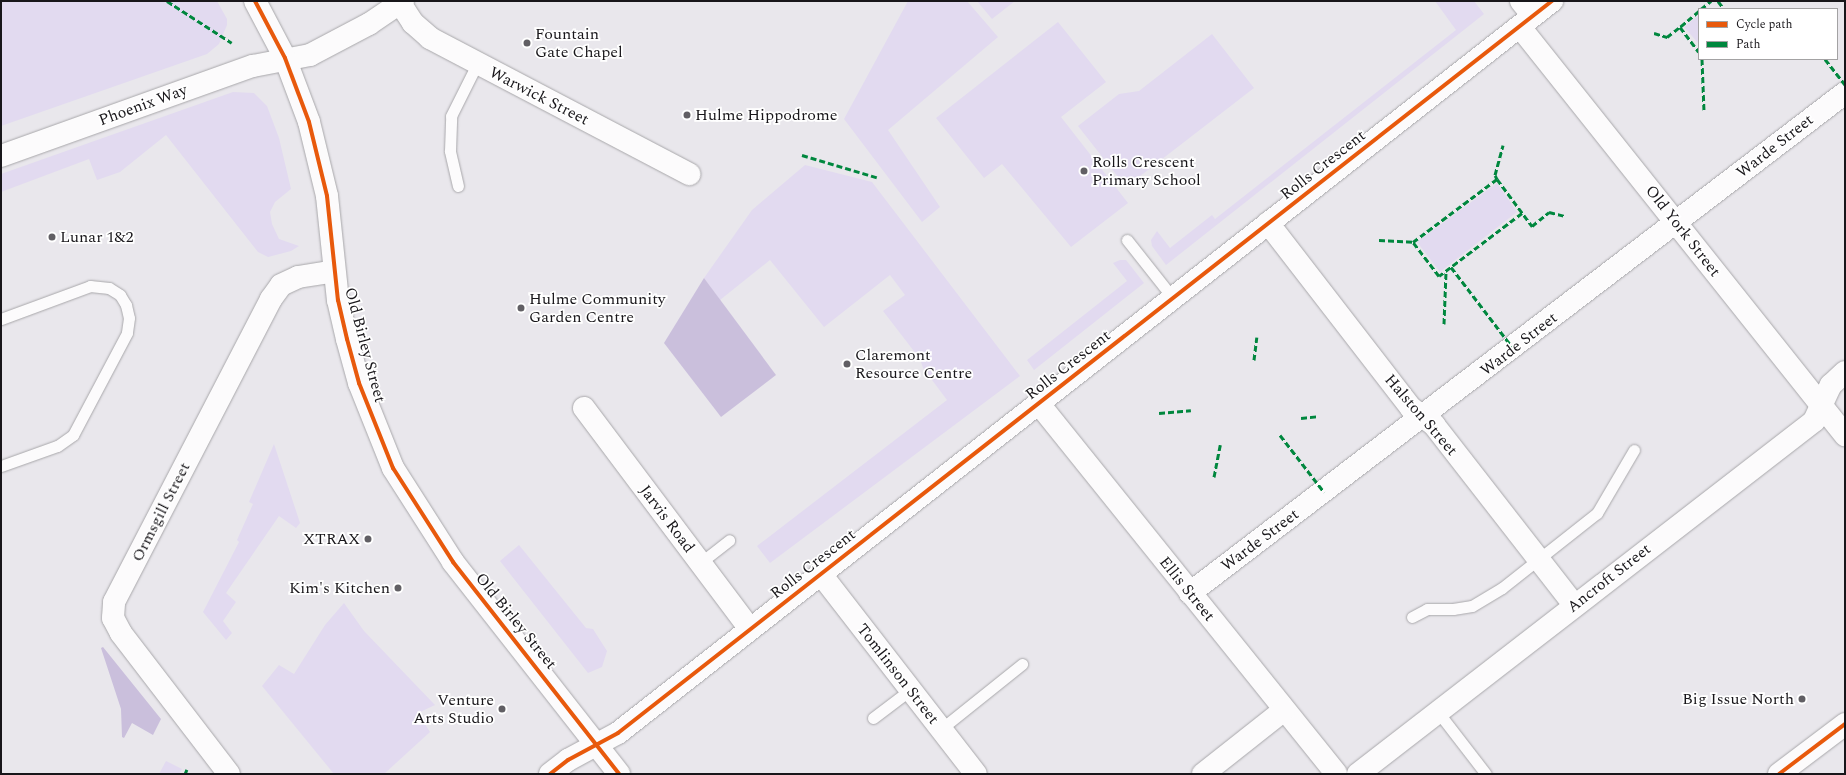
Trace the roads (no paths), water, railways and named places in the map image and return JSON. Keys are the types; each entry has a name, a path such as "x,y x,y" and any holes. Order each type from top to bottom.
{"street":[{"name":"Old Birley Street","path":"255,1 286,58 309,122 319,159 332,231 334,271 338,300 359,383 393,468 453,562 619,774"},
{"name":"Rolls Crescent","path":"550,774 597,744 618,733 1268,223 1525,15 1552,1"},
{"name":"Phoenix Way","path":"1,156 253,66 315,52 369,24 401,2"},
{"name":"Warwick Street","path":"401,2 414,23 430,38 689,174"},
{"name":"Old York Street","path":"1525,15 1677,222 1845,435"},
{"name":"Warde Street","path":"1190,593 1423,417 1845,92"},
{"name":"Halston Street","path":"1268,223 1411,408 1434,425 1574,605"},
{"name":"Ormsgill Street","path":"229,774 121,633 113,618 114,602 271,299 281,285 298,277 334,271"},
{"name":"Ancroft Street","path":"1358,774 1574,605 1814,421 1831,385 1845,372"},
{"name":"Ellis Street","path":"1039,404 1336,774"},
{"name":"Jarvis Road","path":"584,408 750,629"},
{"name":"Tomlinson Street","path":"820,574 976,774"},
{"path":"1203,774 1284,710"},
{"path":"1779,774 1845,724"}],"lane":[{"path":"458,186 450,152 451,116 477,64"},
{"path":"1127,240 1173,298"},
{"path":"1,319 90,286 109,288 120,295 126,305 128,318 127,333 73,434 57,446 1,466"},
{"path":"1412,617 1427,609 1453,609 1480,603 1538,560 1597,513 1634,450"},
{"path":"700,563 729,540"},
{"path":"941,729 1022,664"},
{"path":"873,718 910,690"},
{"path":"1438,712 1486,774"}],"place":[{"name":"Fountain Gate Chapel","path":"527,43"},
{"name":"Hulme Hippodrome","path":"687,115"},
{"name":"Rolls Crescent Primary School","path":"1084,171"},
{"name":"Lunar 1&2","path":"52,237"},
{"name":"Hulme Community Garden Centre","path":"521,308"},
{"name":"Claremont Resource Centre","path":"847,364"},
{"name":"XTRAX","path":"368,539"},
{"name":"Kim's Kitchen","path":"398,588"},
{"name":"Big Issue North","path":"1802,699"},
{"name":"Venture Arts Studio","path":"502,709"}]}
